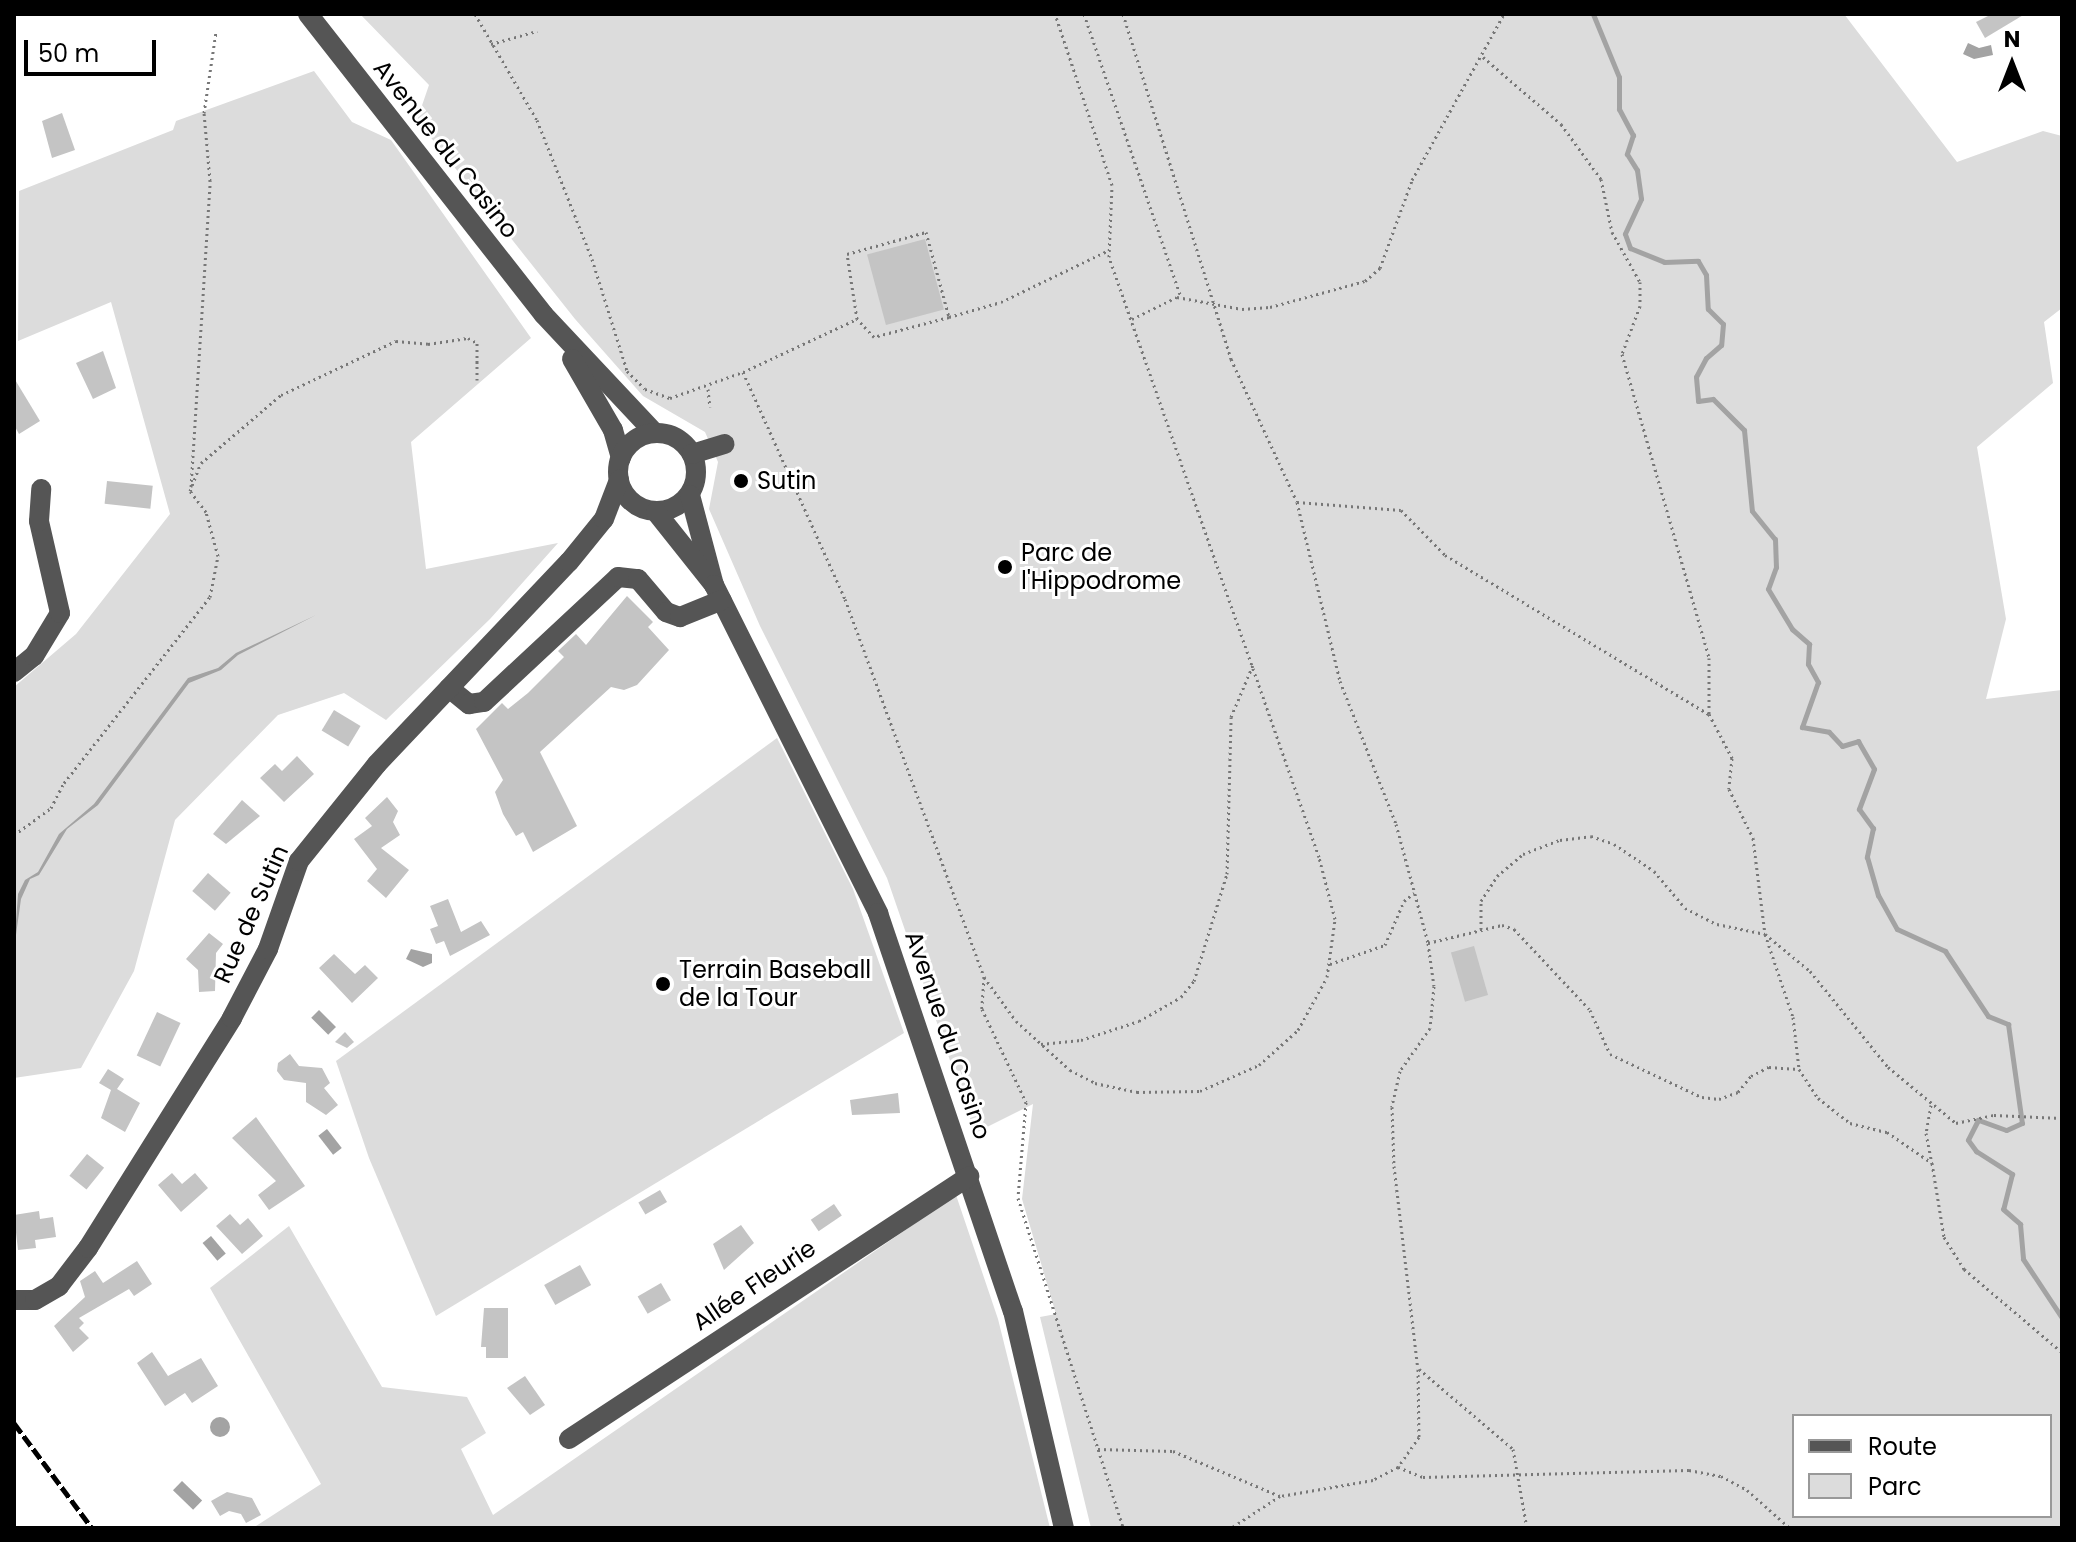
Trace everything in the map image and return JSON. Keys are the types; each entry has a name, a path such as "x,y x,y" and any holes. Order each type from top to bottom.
{"street":[{"name":"Avenue du Casino","path":"308,14 544,315"},
{"path":"544,315 655,433"},
{"path":"544,315 601,406 621,458 619,480 623,492 650,510 718,592"},
{"path":"621,458 634,441 655,433 677,438 692,454 697,475 690,495 669,510 650,510"},
{"path":"692,454 724,444"},
{"name":"Rue de Sutin","path":"14,1300 35,1300 59,1286 88,1248 232,1018 268,949 299,861 377,764 569,562 604,519 619,480"},
{"path":"14,672 34,656 60,613 39,521 41,489"},
{"path":"690,495 718,592"},
{"name":"Rue de Sutin","path":"569,562 617,521 650,510"},
{"path":"449,688 469,704 484,702 618,577 638,579 666,612 680,617 718,592"},
{"name":"Avenue du Casino","path":"718,592 878,913 1013,1311 1064,1528"},
{"name":"Allée Fleurie","path":"569,1439 969,1176"}],"path":[{"path":"475,14 537,120 569,196 627,371 645,389 670,398 708,389 857,319"},
{"path":"743,372 845,599 984,977 1016,1021 1041,1044 1095,1083 1137,1092 1200,1091 1259,1065 1298,1030 1319,996 1330,964 1335,919 1329,886 1108,251 1114,221 1112,185 1055,14"},
{"path":"1084,14 1181,297"},
{"path":"1123,14 1231,359 1297,502 1340,681 1396,824 1428,943 1434,986 1430,1028 1400,1071 1392,1107 1394,1166 1418,1369 1419,1437 1398,1467 1373,1480 1280,1496 1231,1528"},
{"path":"1495,14 1500,19"},
{"path":"1132,319 1181,297 1242,309 1286,304 1347,290 1380,268 1412,180 1483,57 1504,14"},
{"path":"491,44 537,31"},
{"path":"14,835 51,808 64,783 210,597 218,556 206,512 190,491 210,181 204,113 216,32"},
{"path":"1483,57 1561,124 1601,179 1612,232 1640,282 1640,306 1622,354 1709,658 1709,714 1732,758 1729,789 1753,838 1765,934 1793,1017 1799,1069 1818,1098 1850,1123 1887,1132 1932,1163"},
{"path":"949,317 926,232 847,254 857,319 874,337 949,317 1001,302 1108,251"},
{"path":"190,491 201,463 281,395 396,341 428,344 468,338 477,343 477,380"},
{"path":"708,389 710,407"},
{"path":"1297,502 1401,510 1445,555 1709,714"},
{"path":"1041,1044 1081,1040 1139,1021 1181,997 1194,981 1227,874 1231,717 1253,665"},
{"path":"1481,929 1481,901 1497,876 1523,854 1560,840 1591,836 1614,844 1654,871 1685,908 1717,924 1765,934 1810,971 1888,1067 1956,1123 1994,1115 2062,1118"},
{"path":"1330,964 1385,945 1404,901 1415,893"},
{"path":"1428,943 1502,925 1514,929 1590,1010 1610,1054 1631,1067 1702,1097 1719,1099 1769,1067 1799,1069"},
{"path":"984,977 982,1009 1026,1102 1018,1198 1123,1528"},
{"path":"1931,1105 1926,1133 1944,1237 1964,1269 2062,1352"},
{"path":"1418,1369 1513,1449 1521,1474 1527,1528"},
{"path":"1098,1449 1173,1451 1280,1496"},
{"path":"1398,1467 1423,1477 1689,1470 1721,1476 1747,1490 1790,1528"}],"green space":[{"path":"360,14 1844,14 1957,162 2043,131 2062,136 2062,308 2044,322 2053,383 1977,447 2006,619 1986,699 2062,690 2062,1528 1091,1528 1040,1317 1056,1314 1022,1199 1033,1104 975,1133 887,878 760,626 709,509 718,462 705,432 643,396 575,319 417,120 429,85"},
{"path":"314,71 352,122 391,140 531,338 411,442 426,569 558,543 490,619 386,720 344,693 278,715 175,820 134,971 81,1068 14,1078 14,687 76,634 170,514 111,302 18,341 19,191 173,130 176,121"},
{"name":"Terrain Baseball de la Tour","path":"777,738 853,889 904,1033 436,1316 369,1158 336,1061"},
{"path":"956,1195 998,1319 1050,1528 253,1528 321,1484 210,1288 289,1226 382,1387 467,1397 486,1433 461,1449 493,1515"}],"shaded area":[{"path":"1968,43 1979,48 1991,45 1993,55 1974,59 1963,54"},
{"path":"316,615 238,655 221,670 189,683 98,805 67,829 39,875 30,879 21,899 14,949 18,894 25,880 38,872 59,834 94,804 188,678 218,668 236,653"},
{"path":"411,949 432,954 432,963 423,967 406,959"},
{"path":"319,1010 336,1027 328,1035 311,1018"},
{"path":"327,1129 342,1148 333,1155 318,1136"},
{"path":"211,1236 226,1254 217,1261 203,1243"},
{"path":"216,1417 224,1417 230,1427 224,1437 216,1437 210,1431 210,1423"},
{"path":"182,1481 202,1500 193,1510 173,1490"}],"building":[{"path":"1992,14 2025,14 1985,38 1976,22"},
{"path":"62,113 75,150 52,158 42,121"},
{"path":"925,239 944,310 886,325 867,255"},
{"path":"103,351 116,388 93,399 76,363"},
{"path":"14,378 40,421 19,434 14,425"},
{"path":"107,481 153,486 150,509 105,504"},
{"path":"627,596 653,622 648,627 669,650 637,685 624,690 611,687 540,752 577,826 533,852 523,832 516,836 503,814 495,792 503,780 476,729 502,703 508,709 528,693 564,657 558,651 576,634 586,645"},
{"path":"334,710 361,726 348,747 322,731"},
{"path":"297,756 314,774 284,802 260,778 275,764 282,771"},
{"path":"387,797 398,811 393,822 400,835 381,848 409,870 386,898 367,881 377,869 354,839 372,826 365,818"},
{"path":"242,800 260,816 226,844 213,834"},
{"path":"208,873 231,893 215,911 192,891"},
{"path":"448,899 461,932 481,921 490,935 450,956 444,941 436,944 430,929 438,926 430,906"},
{"path":"209,933 223,944 216,953 215,991 199,992 198,970 186,959"},
{"path":"1474,946 1488,995 1465,1002 1451,953"},
{"path":"334,954 355,974 365,965 378,978 352,1003 319,968"},
{"path":"157,1012 181,1023 160,1066 137,1056"},
{"path":"345,1032 354,1042 347,1048 335,1042"},
{"path":"290,1054 299,1066 322,1068 330,1083 324,1088 338,1105 326,1115 306,1102 306,1083 284,1080 277,1071 278,1063"},
{"path":"108,1069 124,1079 117,1089 140,1103 125,1132 101,1118 111,1090 99,1083"},
{"path":"898,1093 900,1113 852,1115 850,1100"},
{"path":"256,1117 305,1186 269,1210 258,1195 276,1181 232,1138"},
{"path":"87,1154 104,1168 86,1190 69,1176"},
{"path":"172,1173 182,1184 195,1173 208,1188 181,1212 158,1185"},
{"path":"660,1190 667,1202 645,1215 638,1202"},
{"path":"834,1204 842,1216 819,1231 811,1220"},
{"path":"39,1211 40,1219 53,1217 56,1237 35,1240 36,1248 18,1250 14,1215"},
{"path":"230,1214 240,1225 248,1218 263,1236 242,1254 216,1226"},
{"path":"741,1225 754,1243 724,1270 713,1244"},
{"path":"137,1261 152,1284 134,1296 129,1289 79,1318 84,1323 79,1328 89,1338 73,1352 54,1326 85,1297 80,1281 95,1271 103,1283"},
{"path":"580,1265 591,1285 555,1305 544,1285"},
{"path":"661,1283 671,1300 648,1314 638,1296"},
{"path":"484,1308 508,1308 508,1358 486,1358 486,1347 481,1347"},
{"path":"152,1352 168,1376 201,1358 218,1386 192,1403 185,1393 165,1406 137,1363"},
{"path":"525,1376 545,1405 530,1415 507,1388"},
{"path":"227,1492 252,1498 261,1515 246,1523 241,1514 229,1511 220,1516 211,1501"}],"waterway":[{"path":"1593,14 1619,77 1619,109 1633,135 1627,154 1637,170 1641,199 1625,234 1630,248 1664,262 1698,261 1706,275 1708,309 1723,324 1721,345 1706,358 1696,377 1698,401 1713,399 1744,430 1752,511 1775,539 1776,567 1768,589 1792,629 1809,644 1808,664 1818,682 1802,727 1829,732 1842,746 1858,741 1874,769 1859,809 1873,828 1867,857 1878,895 1897,929 1945,951 1988,1016 2008,1024 2022,1123 2006,1130 1978,1120 1968,1140 1976,1151 2012,1174 2003,1209 2020,1224 2023,1259 2062,1318"}],"railway":[{"path":"14,1423 92,1528"}],"place":[{"name":"Sutin","path":"741,481"},
{"name":"Parc de l'Hippodrome","path":"1005,567"},
{"name":"Terrain Baseball de la Tour","path":"663,984"}]}
